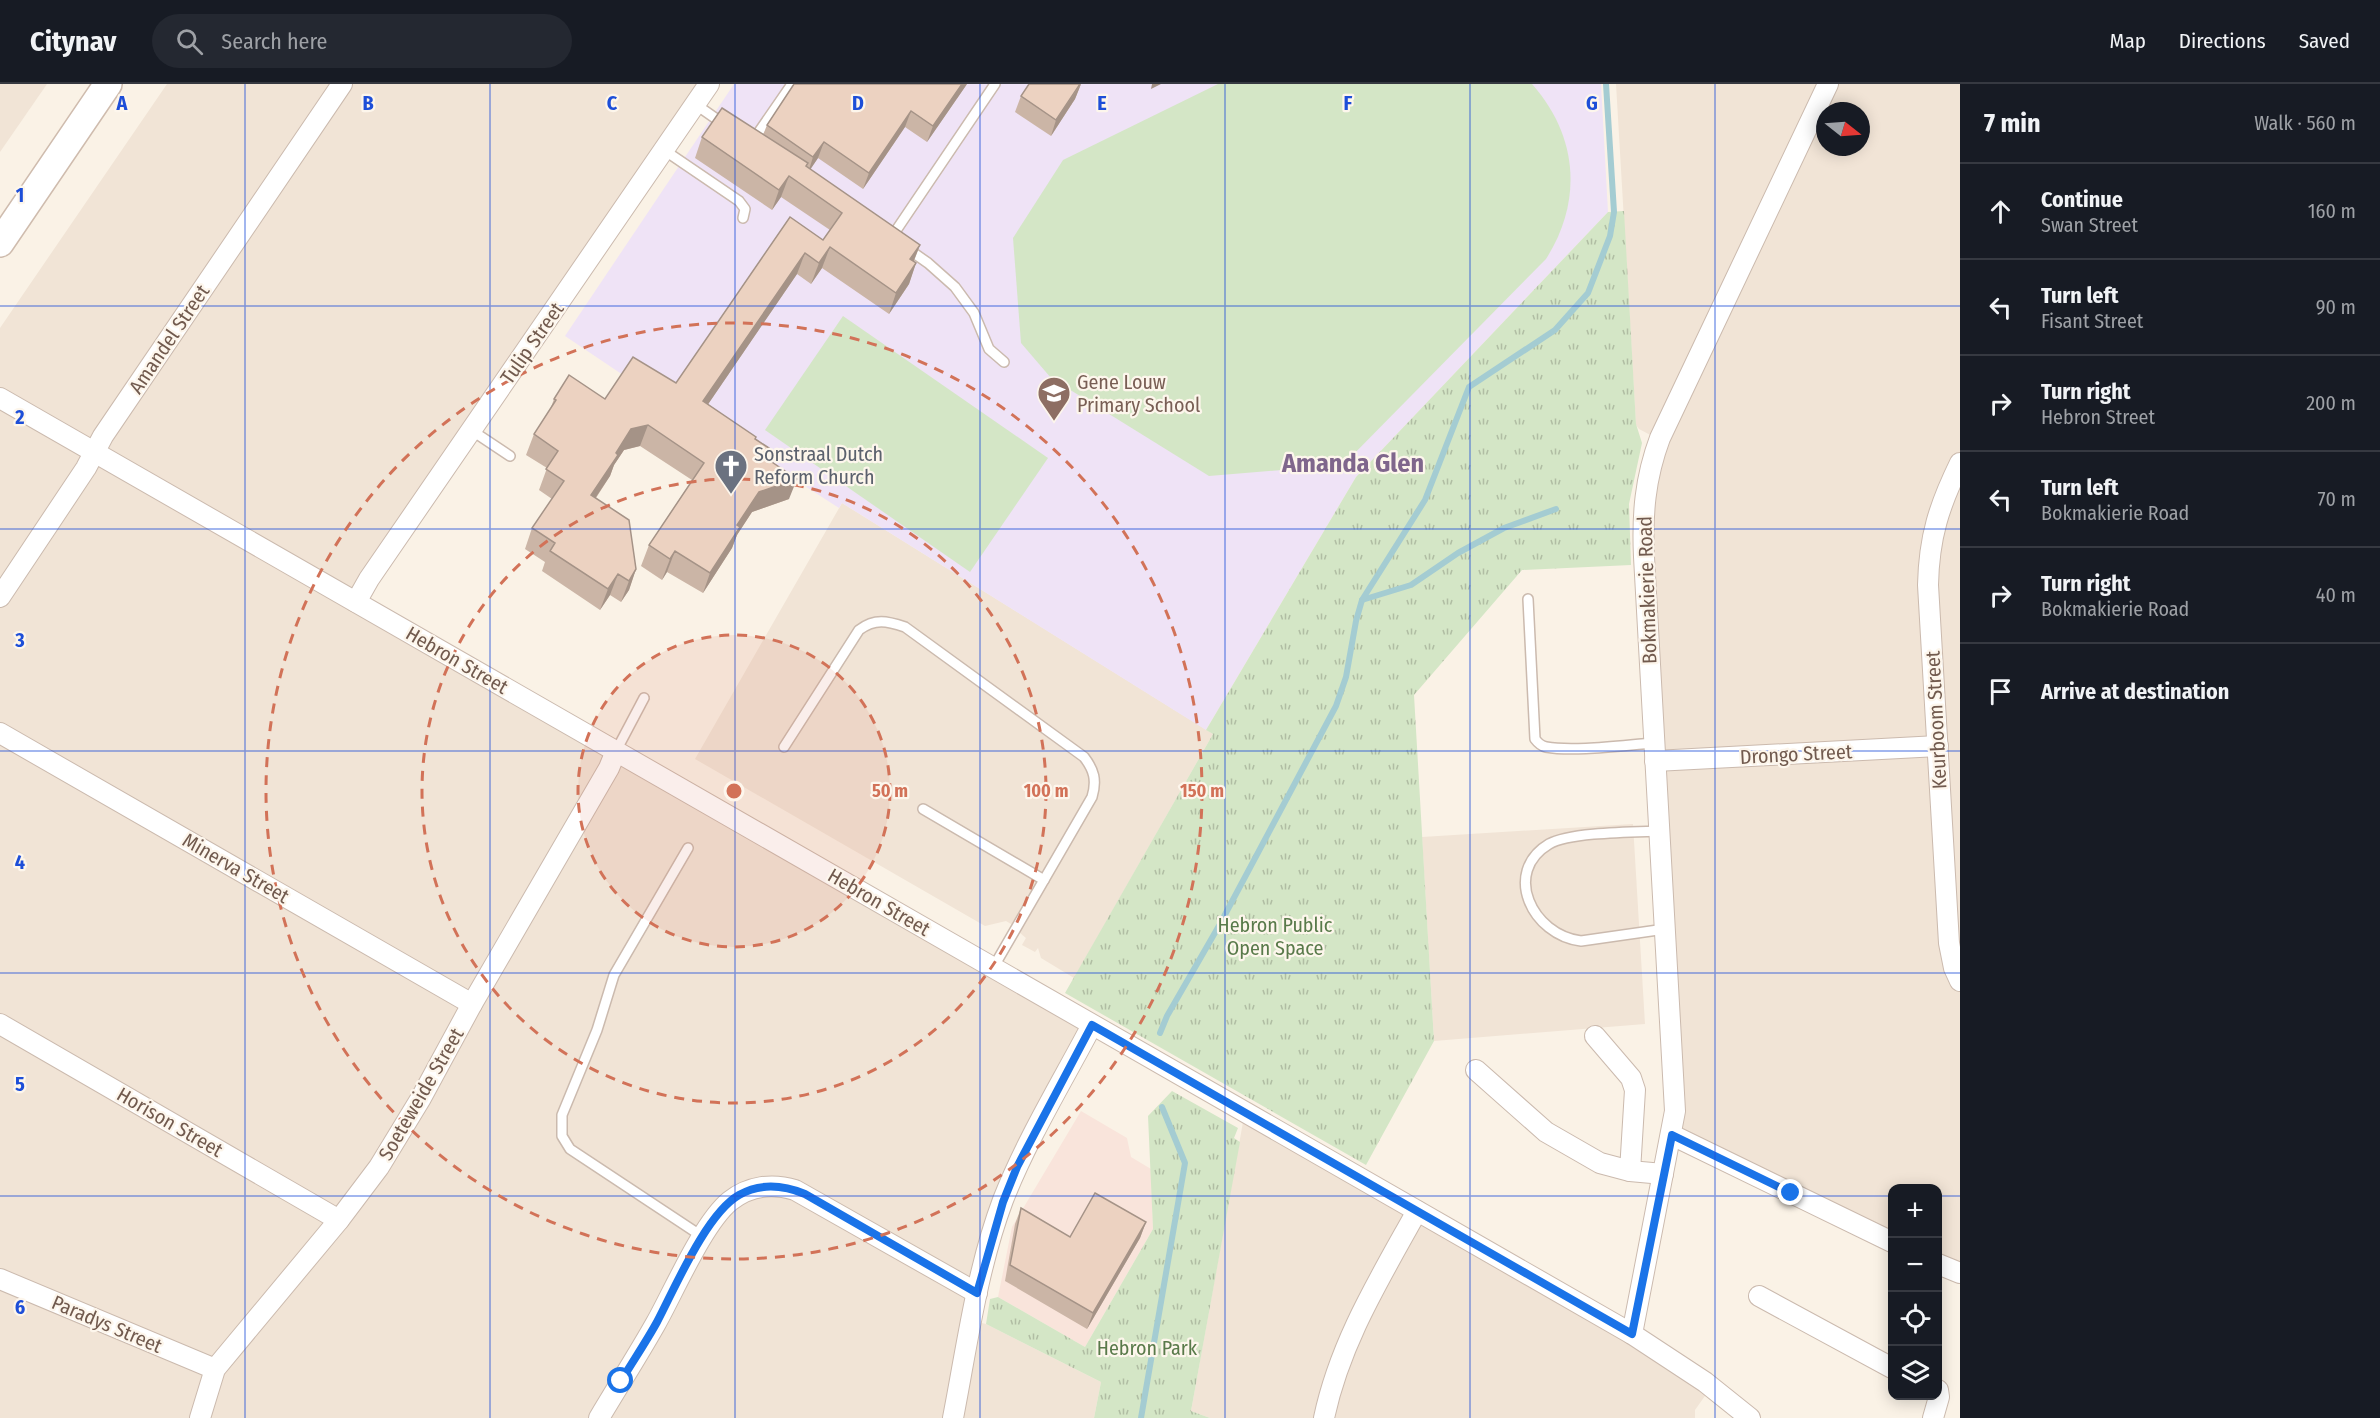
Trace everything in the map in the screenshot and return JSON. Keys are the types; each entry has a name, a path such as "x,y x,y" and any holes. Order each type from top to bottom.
{"street":[{"path":"0,243 108,84"},
{"name":"Amandel Street","path":"0,597 95,452 103,436 342,84"},
{"name":"Tulip Street","path":"356,602 369,579 709,84"},
{"name":"Bokmakierie Road","path":"1632,1334 1675,1111 1642,522 1648,476 1660,438 1828,84"},
{"name":"Hebron Street","path":"0,398 1632,1334 1705,1382 1750,1418"},
{"name":"Keurboom Street","path":"1960,463 1938,513 1929,556 1928,585 1948,943 1952,962 1960,981"},
{"name":"Minerva Street","path":"0,732 472,1004"},
{"name":"Drongo Street","path":"1655,752 1938,746"},
{"name":"Soeteweide Street","path":"200,1418 215,1369 339,1220 379,1167 421,1098 472,1004 609,768 616,751"},
{"name":"Horison Street","path":"0,1024 339,1220"},
{"path":"953,1418 977,1293 1003,1202 1014,1175 1092,1025"},
{"path":"1595,1036 1634,1084 1636,1098 1630,1171"},
{"path":"1476,1070 1546,1132 1600,1163 1630,1171 1663,1174"},
{"path":"1672,1135 1888,1240"},
{"path":"599,1418 720,1211 739,1195 762,1187 784,1187 805,1194 977,1293"},
{"path":"1324,1418 1344,1347 1417,1211"},
{"path":"1942,1266 1960,1273"},
{"name":"Paradys Street","path":"0,1279 215,1369"},
{"path":"1759,1296 1888,1365"},
{"path":"1933,1418 1939,1400"}],"lane":[{"path":"744,138 792,84"},
{"path":"891,238 995,84"},
{"path":"695,104 761,149"},
{"path":"664,150 740,201 745,209 742,218"},
{"path":"882,231 928,263 955,287 974,313 989,349 1004,362"},
{"path":"471,430 510,456"},
{"path":"1528,599 1535,739 1545,747 1655,752"},
{"path":"784,747 859,630 869,623 879,621 905,627 1084,757 1091,766 1095,785 1092,797 993,968"},
{"path":"616,751 644,698"},
{"path":"923,809 1044,880"},
{"path":"1659,831 1567,838 1550,844 1531,864 1526,883 1533,911 1545,926 1571,939 1581,941 1665,929"},
{"path":"688,848 614,975 597,1030 562,1115 561,1128 570,1149 703,1237"}],"shaded area":[{"path":"0,84 47,84 0,152"},
{"path":"167,84 708,84 356,601 1093,1024 1018,1169 973,1321 986,1324 1101,1382 1094,1418 0,1418 0,328"},
{"name":"Gene Louw Primary School","path":"734,84 1601,84 1608,212 1356,477 1206,730 842,503 839,508 758,456 623,375 565,336"},
{"path":"1616,84 1960,84 1960,1271 1942,1264 1942,1184 1888,1184 1888,1239 1671,1133 1642,559 1658,439 1636,425"},
{"path":"842,503 1213,734 1074,978 1041,958 1038,948 1035,952 1022,945 1026,938 1020,933 1021,930 1006,921 985,926 695,759"},
{"path":"1633,824 1645,1024 1434,1041 1422,837"},
{"path":"1081,1111 1127,1138 1131,1157 1151,1169 1153,1229 1085,1347 998,1297 1012,1227"},
{"path":"1245,1111 1712,1386 1695,1410 1695,1418 1210,1418 1191,1411"}],"green space":[{"path":"1218,84 1532,84 1559,125 1570,169 1570,192 1566,214 1558,237 1546,259 1343,465 1209,476 1051,378 1021,343 1013,238 1063,160"},
{"name":"Hebron Public Open Space","path":"1624,211 1636,424 1642,443 1629,504 1631,565 1522,570 1414,695 1434,1041 1366,1165 1065,993 1213,734 1206,730 1356,477 1608,212"},
{"path":"843,316 1048,458 970,572 765,430"},
{"name":"Hebron Park","path":"1172,1091 1238,1128 1234,1138 1240,1142 1191,1411 1210,1418 1094,1418 1101,1382 986,1324 990,1299 998,1297 1085,1347 1153,1229 1148,1116"}],"building":[{"path":"794,84 962,84 933,126 911,111 869,173 824,142 813,157 767,125"},
{"path":"1029,84 1080,84 1056,120 1021,96"},
{"path":"722,108 808,163 806,166 920,245 910,259 916,263 896,293 830,247 819,263 805,253 703,401 756,437 755,439 769,448 763,456 797,479 759,492 737,525 740,527 710,573 675,551 670,559 649,545 704,463 648,425 631,429 616,453 618,455 591,495 629,520 636,569 629,581 618,574 608,589 550,551 555,543 532,528 564,481 546,469 558,451 534,434 556,400 554,399 569,375 605,399 633,357 676,383 790,217 823,240 842,213 789,176 779,190 702,137"},
{"path":"1095,1193 1146,1222 1093,1313 1010,1265 1021,1208 1070,1237"}],"waterway":[{"path":"1160,1033 1167,1016 1220,924 1336,706 1346,677 1362,600 1425,500 1469,387 1555,330 1588,293 1610,236 1614,212 1606,84"},
{"path":"1362,600 1411,585 1458,553 1504,528 1556,509"},
{"path":"1141,1418 1185,1163 1162,1107"}],"place":[{"name":"Gene Louw Primary School","path":"1054,422"},
{"name":"Sonstraal Dutch Reform Church","path":"731,495"}],"district":[{"name":"Amanda Glen","path":"1353,463"}],"route":[{"path":"621,1381 720,1211 739,1195 762,1187 784,1187 805,1194 977,1293 1003,1202 1017,1167 1092,1025 1632,1334 1672,1135 1791,1193"}]}
